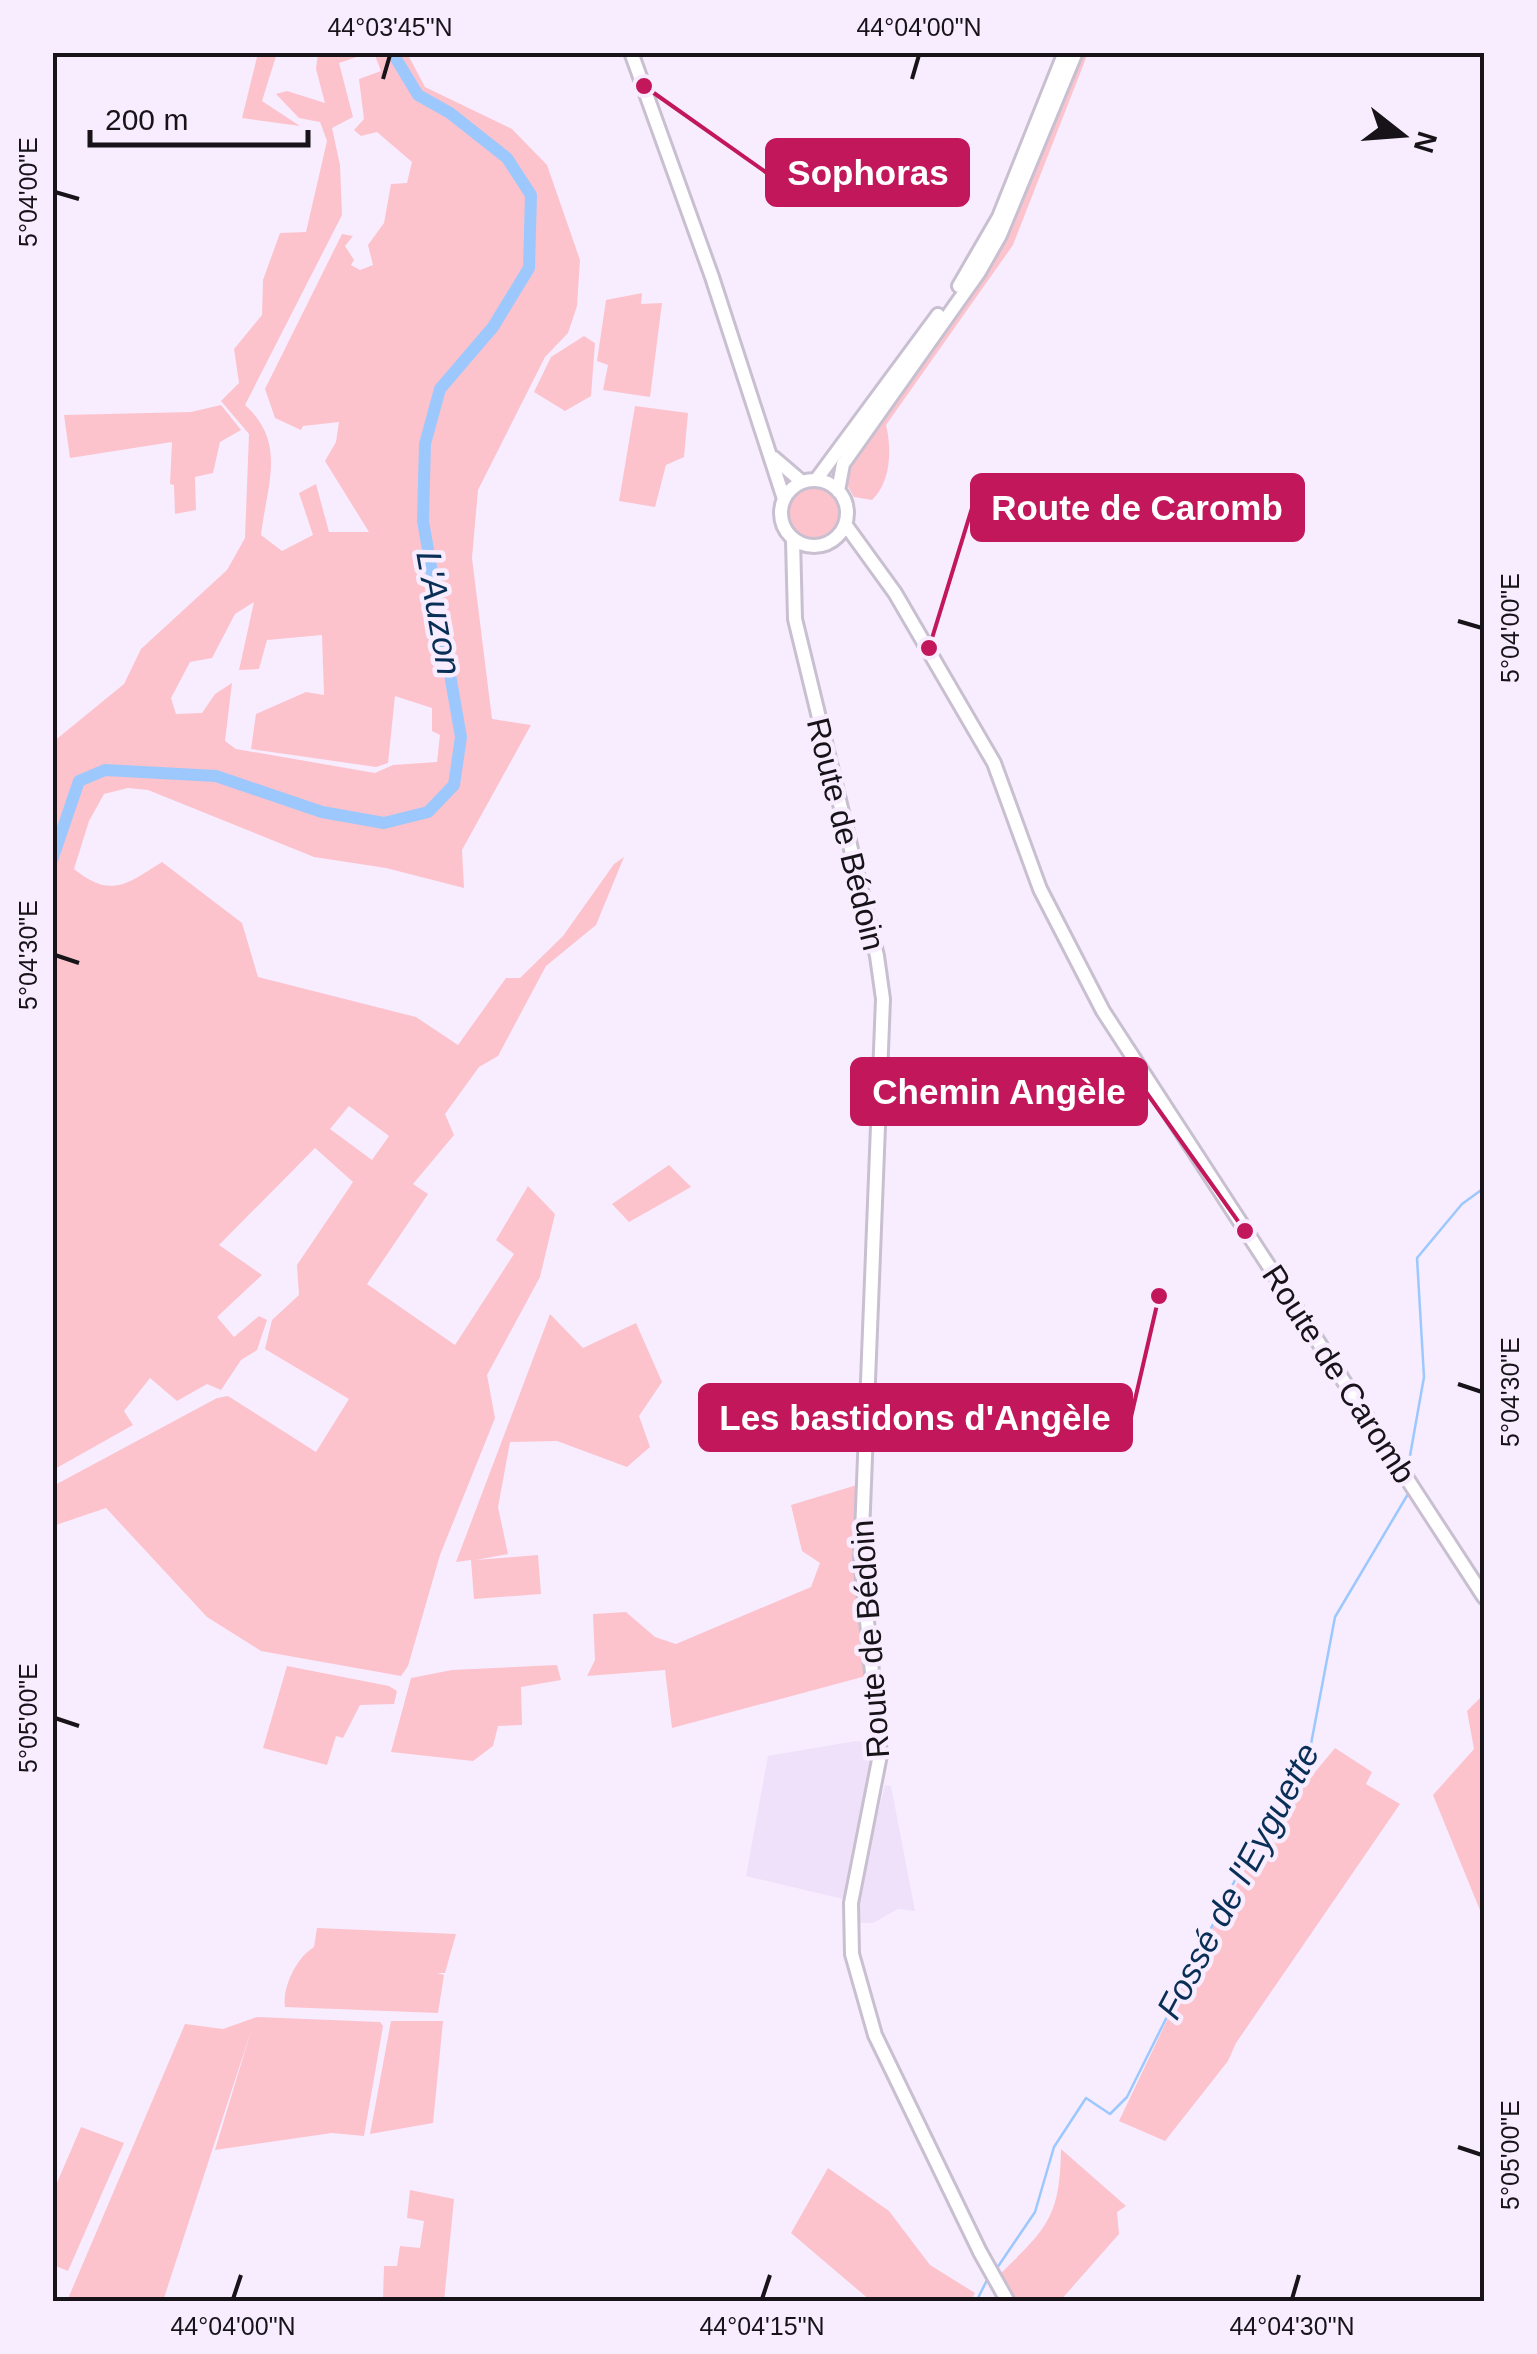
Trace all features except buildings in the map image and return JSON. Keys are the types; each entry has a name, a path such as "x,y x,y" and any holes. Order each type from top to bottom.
{"main road":[{"path":"632,52 784,499 780,517 794,540 811,547 834,540 846,524 846,508 838,491 843,464 979,272 1000,235 1076,52"},
{"path":"784,499 809,481 983,248 1065,52"},
{"path":"767,447 786,471 838,491"},
{"name":"Route de Caromb","path":"846,524 880,572 994,762 1040,889 1096,998 1484,1597"},
{"name":"Route de Bédoin","path":"794,540 793,589 800,644 877,956 882,999 861,1559 880,1754 851,1902 852,1954 876,2035 1008,2302"},
{"path":"834,540 880,572"},
{"path":"793,589 811,547"}],"shaded area":[{"path":"258,53 277,53 262,101 300,126 242,118"},
{"path":"318,53 369,53 339,63 353,117 332,128 340,165 342,215 245,405 258,419 270,449 270,481 261,535 282,551 313,535 299,493 316,484 329,532 369,532 325,461 336,442 339,422 303,426 301,430 275,418 265,389 342,234 353,236 345,246 354,260 351,265 360,270 373,265 368,245 384,223 391,184 407,183 412,162 377,132 361,136 354,130 364,119 359,79 381,71 374,53 407,53 425,87 512,129 547,165 580,260 577,306 568,333 545,357 478,490 472,558 492,719 531,725 462,850 464,888 386,868 314,857 148,790 128,788 104,794 89,821 74,869 98,884 109,886 129,882 162,862 242,923 258,977 416,1017 458,1045 506,978 520,978 563,936 614,864 624,857 596,925 546,966 498,1056 479,1067 445,1114 454,1135 413,1184 428,1194 367,1284 455,1345 514,1254 496,1240 528,1186 555,1214 540,1277 487,1375 495,1418 440,1555 408,1666 401,1676 261,1651 207,1617 106,1508 53,1526 53,1486 217,1398 228,1396 316,1452 349,1399 265,1349 272,1320 299,1295 297,1265 353,1182 315,1148 219,1245 262,1275 217,1317 234,1337 259,1316 267,1320 257,1350 241,1360 221,1390 207,1384 177,1401 150,1378 124,1411 133,1425 53,1470 53,742 124,684 141,649 227,570 245,538 249,434 221,401 239,383 234,349 262,315 263,280 280,233 306,232 327,141 320,122 299,118 276,94 287,91 325,103 316,69","holes":["254,602 239,670 259,669 267,640 322,635 324,695 306,692 256,714 251,749 376,767 388,763 395,696 432,708 432,731 440,735 437,762 393,765 375,773 236,749 225,741 232,683 215,694 202,713 176,714 171,698 190,662 212,658 235,614","349,1106 389,1136 372,1160 330,1129"]},
{"path":"1080,53 1088,53 1013,245 886,425 888,465 878,493 872,500 854,497 847,485 850,463 971,294 1007,235"},
{"path":"642,293 641,304 662,303 650,397 603,390 608,365 597,361 606,300"},
{"path":"584,336 595,343 591,396 565,411 534,392 551,357"},
{"path":"221,405 241,430 220,442 213,473 195,477 196,510 175,514 174,485 170,484 172,442 70,458 64,415 191,412"},
{"path":"635,406 688,413 684,457 666,465 655,507 619,501"},
{"path":"814,485 834,493 842,513 834,533 814,541 794,533 786,513 794,493"},
{"path":"669,1165 691,1187 629,1222 612,1204"},
{"path":"550,1314 583,1348 636,1323 662,1382 639,1416 650,1447 627,1467 557,1441 510,1442 498,1507 508,1554 476,1560 538,1555 541,1594 474,1599 471,1560 456,1562"},
{"path":"857,1485 854,1558 866,1676 672,1728 665,1670 587,1676 595,1660 593,1614 626,1612 655,1637 676,1644 811,1587 820,1563 802,1551 791,1505"},
{"path":"557,1665 561,1680 521,1687 522,1725 498,1726 493,1746 473,1761 391,1752 411,1678 452,1670"},
{"path":"287,1666 389,1686 397,1691 394,1704 360,1705 343,1738 336,1736 327,1765 263,1748"},
{"path":"1484,1694 1484,1920 1433,1795 1474,1749 1467,1711"},
{"path":"856,1741 870,1743 872,1764 843,1899 746,1876 768,1756"},
{"path":"1335,1748 1372,1772 1366,1784 1400,1804 1236,2043 1228,2061 1165,2141 1119,2121 1200,1951 1266,1831"},
{"path":"885,1785 891,1786 915,1911 898,1909 873,1923 860,1923 856,1920 861,1879"},
{"path":"317,1928 456,1934 445,1973 437,1973 444,1975 438,2013 285,2007 288,1982 302,1958 314,1947"},
{"path":"257,2017 380,2022 383,2026 364,2136 332,2133 215,2150 251,2031 163,2301 67,2301 185,2024 223,2029"},
{"path":"391,2021 443,2021 433,2123 370,2134"},
{"path":"81,2127 124,2143 68,2271 53,2265 53,2192"},
{"path":"1061,2149 1126,2206 1117,2212 1119,2234 1060,2301 1015,2301 998,2276 1047,2221 1057,2192"},
{"path":"828,2168 889,2211 930,2265 975,2293 971,2301 871,2301 791,2233"},
{"path":"410,2190 454,2199 444,2301 383,2301 384,2266 397,2266 400,2246 420,2248 424,2221 407,2218"}],"waterway":[{"name":"L'Auzon","path":"52,860 79,781 105,770 216,776 322,812 384,823 428,812 454,785 461,737 423,521 425,444 440,389 493,327 529,268 531,195 507,158 450,113 418,95 392,52"},
{"name":"Fossé de l'Eyguette","path":"1417,1482 1408,1467 1424,1377 1417,1258 1462,1204 1484,1188"},
{"name":"Fossé de l'Eyguette","path":"997,2268 1035,2212 1054,2147 1086,2098 1110,2114 1127,2097 1257,1836 1308,1760 1335,1617 1408,1494"},
{"name":"Fossé de l'Eyguette","path":"976,2302 989,2276"}],"place":[{"name":"Sophoras","path":"644,86"},
{"name":"Route de Caromb","path":"929,648"},
{"name":"Chemin Angèle","path":"1245,1231"},
{"name":"Les bastidons d'Angèle","path":"1159,1296"}]}
